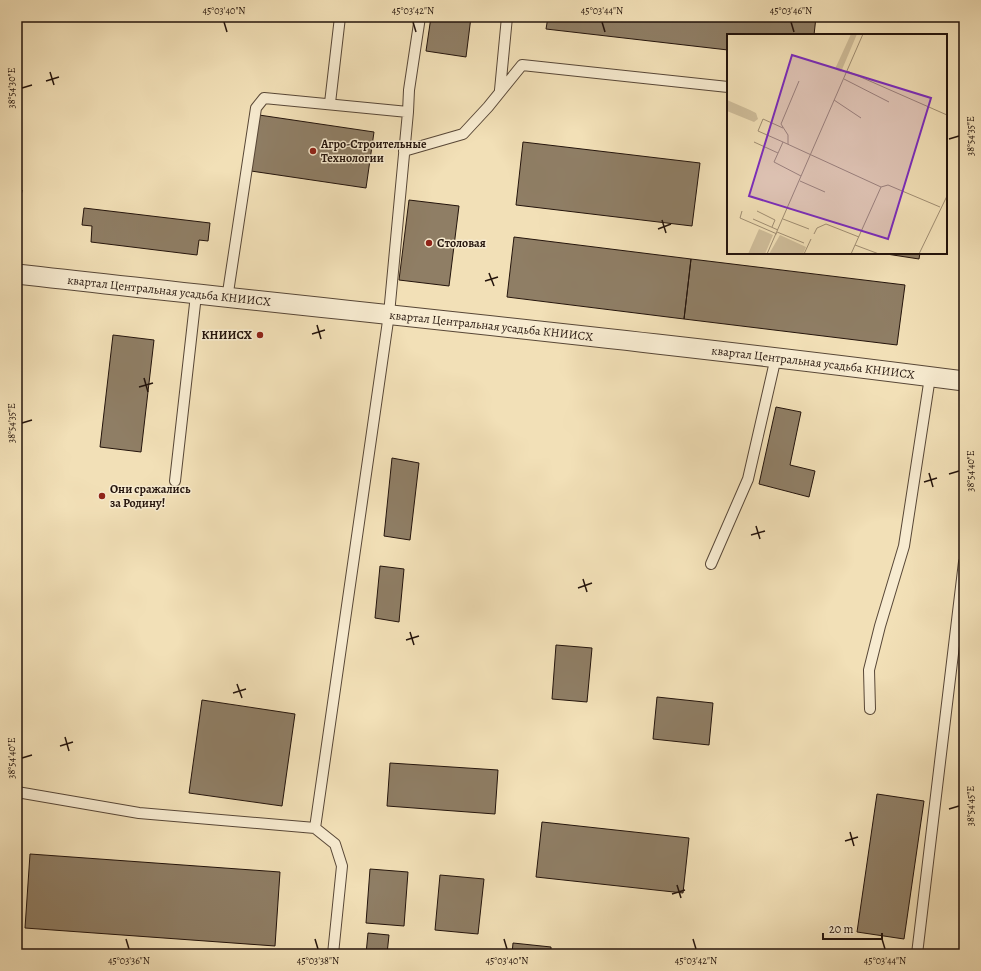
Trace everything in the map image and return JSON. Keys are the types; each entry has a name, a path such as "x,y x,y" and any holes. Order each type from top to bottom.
{"street":[{"name":"квартал Центральная усадьба КНИИСХ","path":"17,274 196,295 389,314 776,357 964,381"}],"lane":[{"path":"330,103 340,17"},
{"path":"315,828 389,314 409,90 420,17"},
{"path":"500,90 507,17"},
{"path":"404,151 463,134 488,107 500,90 522,65 727,87"},
{"path":"227,298 256,108 264,98 330,103 408,112"},
{"path":"175,481 196,295"},
{"path":"711,564 748,479 776,357"},
{"path":"870,709 868,670 904,546 930,377"},
{"path":"917,954 964,562"},
{"path":"17,792 139,813 315,828 335,844 342,866 333,954"}],"building":[{"path":"431,17 471,17 466,57 426,51"},
{"path":"548,17 816,17 814,34 727,34 727,50 546,29"},
{"name":"Агро-Строительные Технологии","path":"259,115 374,132 366,188 251,171"},
{"path":"523,142 700,163 692,226 516,205"},
{"path":"17,189 22,190 19,212 17,212"},
{"name":"Столовая","path":"409,200 459,206 449,286 399,280"},
{"path":"84,208 210,223 208,241 199,240 197,255 91,242 92,226 82,225"},
{"path":"514,237 691,259 684,319 507,297"},
{"path":"886,254 920,254 919,259"},
{"path":"691,259 905,285 897,345 684,319"},
{"path":"113,335 154,340 141,452 100,447"},
{"path":"776,407 801,412 790,465 815,471 809,497 759,484"},
{"path":"392,458 419,463 410,540 384,536"},
{"path":"380,566 404,569 399,622 375,618"},
{"path":"556,645 592,648 587,702 552,699"},
{"path":"657,697 713,703 709,745 653,739"},
{"path":"202,700 295,714 282,806 189,793"},
{"path":"390,763 498,770 495,814 387,806"},
{"path":"877,794 924,801 904,939 857,932"},
{"path":"542,822 689,838 683,893 536,877"},
{"path":"30,854 280,872 275,946 25,928"},
{"path":"370,869 408,872 404,926 366,923"},
{"path":"440,875 484,879 478,934 435,930"},
{"path":"368,933 389,935 387,954 366,954"},
{"path":"513,943 551,947 551,954 512,954"}],"place":[{"name":"Агро-Строительные Технологии","path":"313,151"},
{"name":"Столовая","path":"429,243"},
{"name":"КНИИСХ","path":"260,335"},
{"name":"Они сражались за Родину!","path":"102,496"}]}
